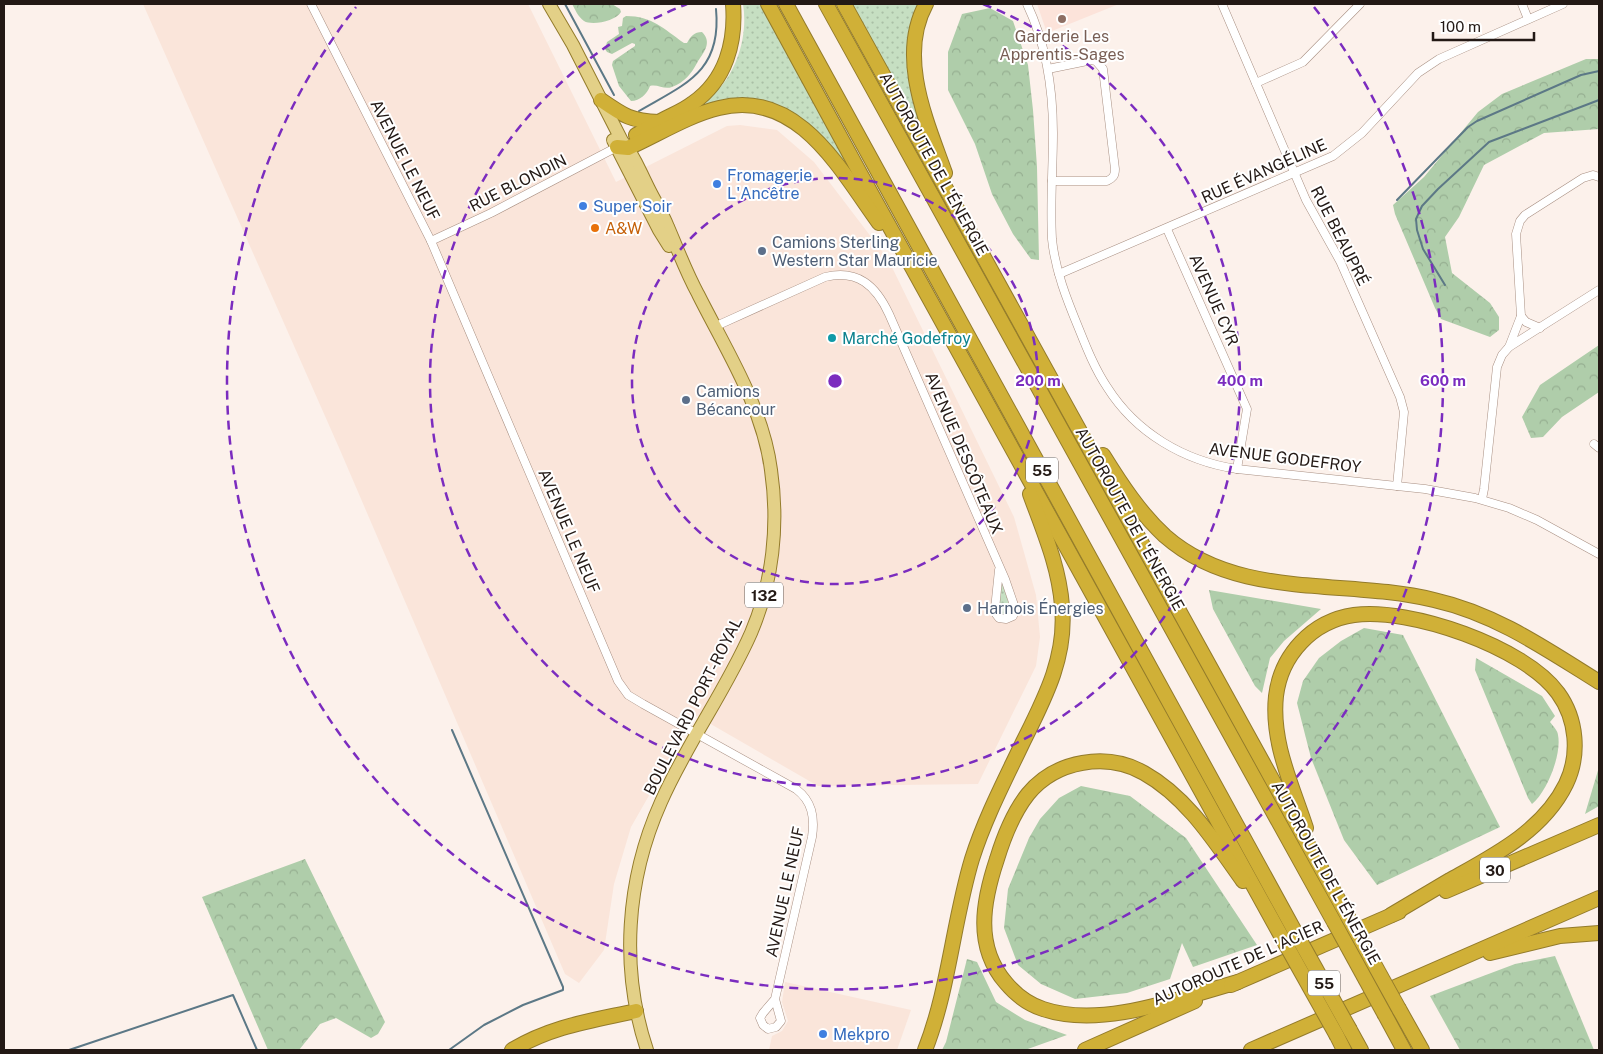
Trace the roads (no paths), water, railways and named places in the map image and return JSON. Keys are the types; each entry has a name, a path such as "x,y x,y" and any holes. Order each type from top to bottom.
{"highway":[{"path":"622,146 659,122 683,110 699,99 711,87 726,64 732,42 733,4"},
{"path":"768,4 1344,1050"},
{"name":"55","path":"786,4 1361,1050"},
{"name":"AUTOROUTE DE L'ÉNERGIE","path":"826,4 1404,1050"},
{"path":"844,4 1422,1050"},
{"path":"926,4 919,20 916,35 914,57 916,80 928,125 961,216"},
{"path":"601,100 630,118 659,122"},
{"path":"622,146 720,107 733,105 751,106 778,113 793,121 807,132 832,157 921,283"},
{"path":"1049,374 1140,509 1166,537 1190,555 1218,568 1251,578 1398,593 1450,604 1489,618 1518,632 1599,682"},
{"path":"925,1050 936,1019 960,905 976,849 995,800 1049,687 1060,654 1063,612 1059,580 1050,549 1017,458"},
{"path":"1314,855 1284,764 1279,743 1276,714 1277,690 1283,668 1294,650 1310,634 1330,622 1354,615 1372,614 1399,617 1436,625 1478,639 1517,658 1539,673 1555,688 1562,699 1570,716 1574,731 1575,745 1572,766 1569,778 1560,795 1539,821 1515,841 1490,858 1391,915"},
{"path":"1238,982 1147,1007 1099,1015 1075,1015 1049,1011 1032,1004 1018,995 1001,978 991,959 986,944 983,920 997,859 1013,818 1024,800 1045,779 1055,772 1073,765 1087,762 1107,762 1138,770 1167,789 1197,819 1277,928"},
{"name":"AUTOROUTE DE L'ACIER","path":"1085,1050 1599,825"},
{"path":"1251,1050 1599,898"},
{"path":"1450,964 1550,938 1599,933"},
{"path":"512,1050 536,1037 557,1029 636,1012"},
{"path":"1408,1025 1427,1050"},
{"path":"1262,1050 1290,1033"}],"main road":[{"name":"BOULEVARD PORT-ROYAL","path":"550,4 601,100 659,230 686,271 752,402 766,443 773,487 774,533 767,582 753,628 657,810 644,847 638,873 632,907 630,938 632,982 636,1012 647,1050"},
{"name":"BOULEVARD PORT-ROYAL","path":"550,4 585,84 622,146"}],"street":[{"name":"AVENUE LE NEUF","path":"311,4 431,241 618,681 628,694 796,789 805,797 812,809 814,820 812,837 775,999"},
{"name":"AVENUE GODEFROY","path":"1028,4 1038,29 1048,69 1053,120 1052,239 1059,274 1071,311 1098,371 1108,388 1129,414 1156,438 1180,452 1210,464 1237,469 1445,492 1482,499 1537,520 1599,554"},
{"name":"RUE BEAUPRÉ","path":"1222,4 1312,212 1340,261 1402,405 1404,422 1397,486"},
{"path":"1256,83 1303,62 1360,4"},
{"path":"1522,4 1528,19"},
{"name":"RUE ÉVANGÉLINE","path":"1059,274 1295,174 1342,151 1362,133 1418,73 1439,59 1563,4"},
{"path":"1048,69 1092,60 1100,64 1103,69 1115,169 1112,179 1107,181 1052,181"},
{"name":"RUE BLONDIN","path":"431,241 491,213 622,146"},
{"path":"1482,499 1498,367 1502,354 1508,347 1521,316 1516,234 1520,221 1525,215 1583,178 1593,175 1599,177"},
{"name":"AVENUE CYR","path":"1167,228 1246,408 1237,469"},
{"name":"AVENUE DESCÔTEAUX","path":"714,327 825,277 835,275 850,276 870,285 881,298 889,314 999,570 1005,579 1015,608 1013,616 1006,619 998,617 995,611 999,570"},
{"path":"1508,347 1599,290"},
{"path":"1521,316 1531,325 1540,328"}],"waterway":[{"path":"565,4 614,95"},
{"path":"639,111 671,93 697,74 713,48 716,30 716,9"},
{"path":"1397,200 1468,127 1477,121 1581,75 1599,71"},
{"path":"1445,285 1423,249 1417,230 1416,219 1422,206 1489,142 1599,100"},
{"path":"449,1050 484,1025 523,1005 563,990 452,730"},
{"path":"69,1050 233,995 257,1050"}],"place":[{"name":"Garderie Les Apprentis-Sages","path":"1062,19"},
{"name":"Fromagerie L'Ancêtre","path":"717,184"},
{"name":"Super Soir","path":"583,206"},
{"name":"A&W","path":"595,228"},
{"name":"Camions Sterling Western Star Mauricie","path":"762,251"},
{"name":"Marché Godefroy","path":"832,338"},
{"name":"Camions Bécancour","path":"686,400"},
{"name":"Harnois Énergies","path":"967,608"},
{"name":"Mekpro","path":"823,1034"}]}
